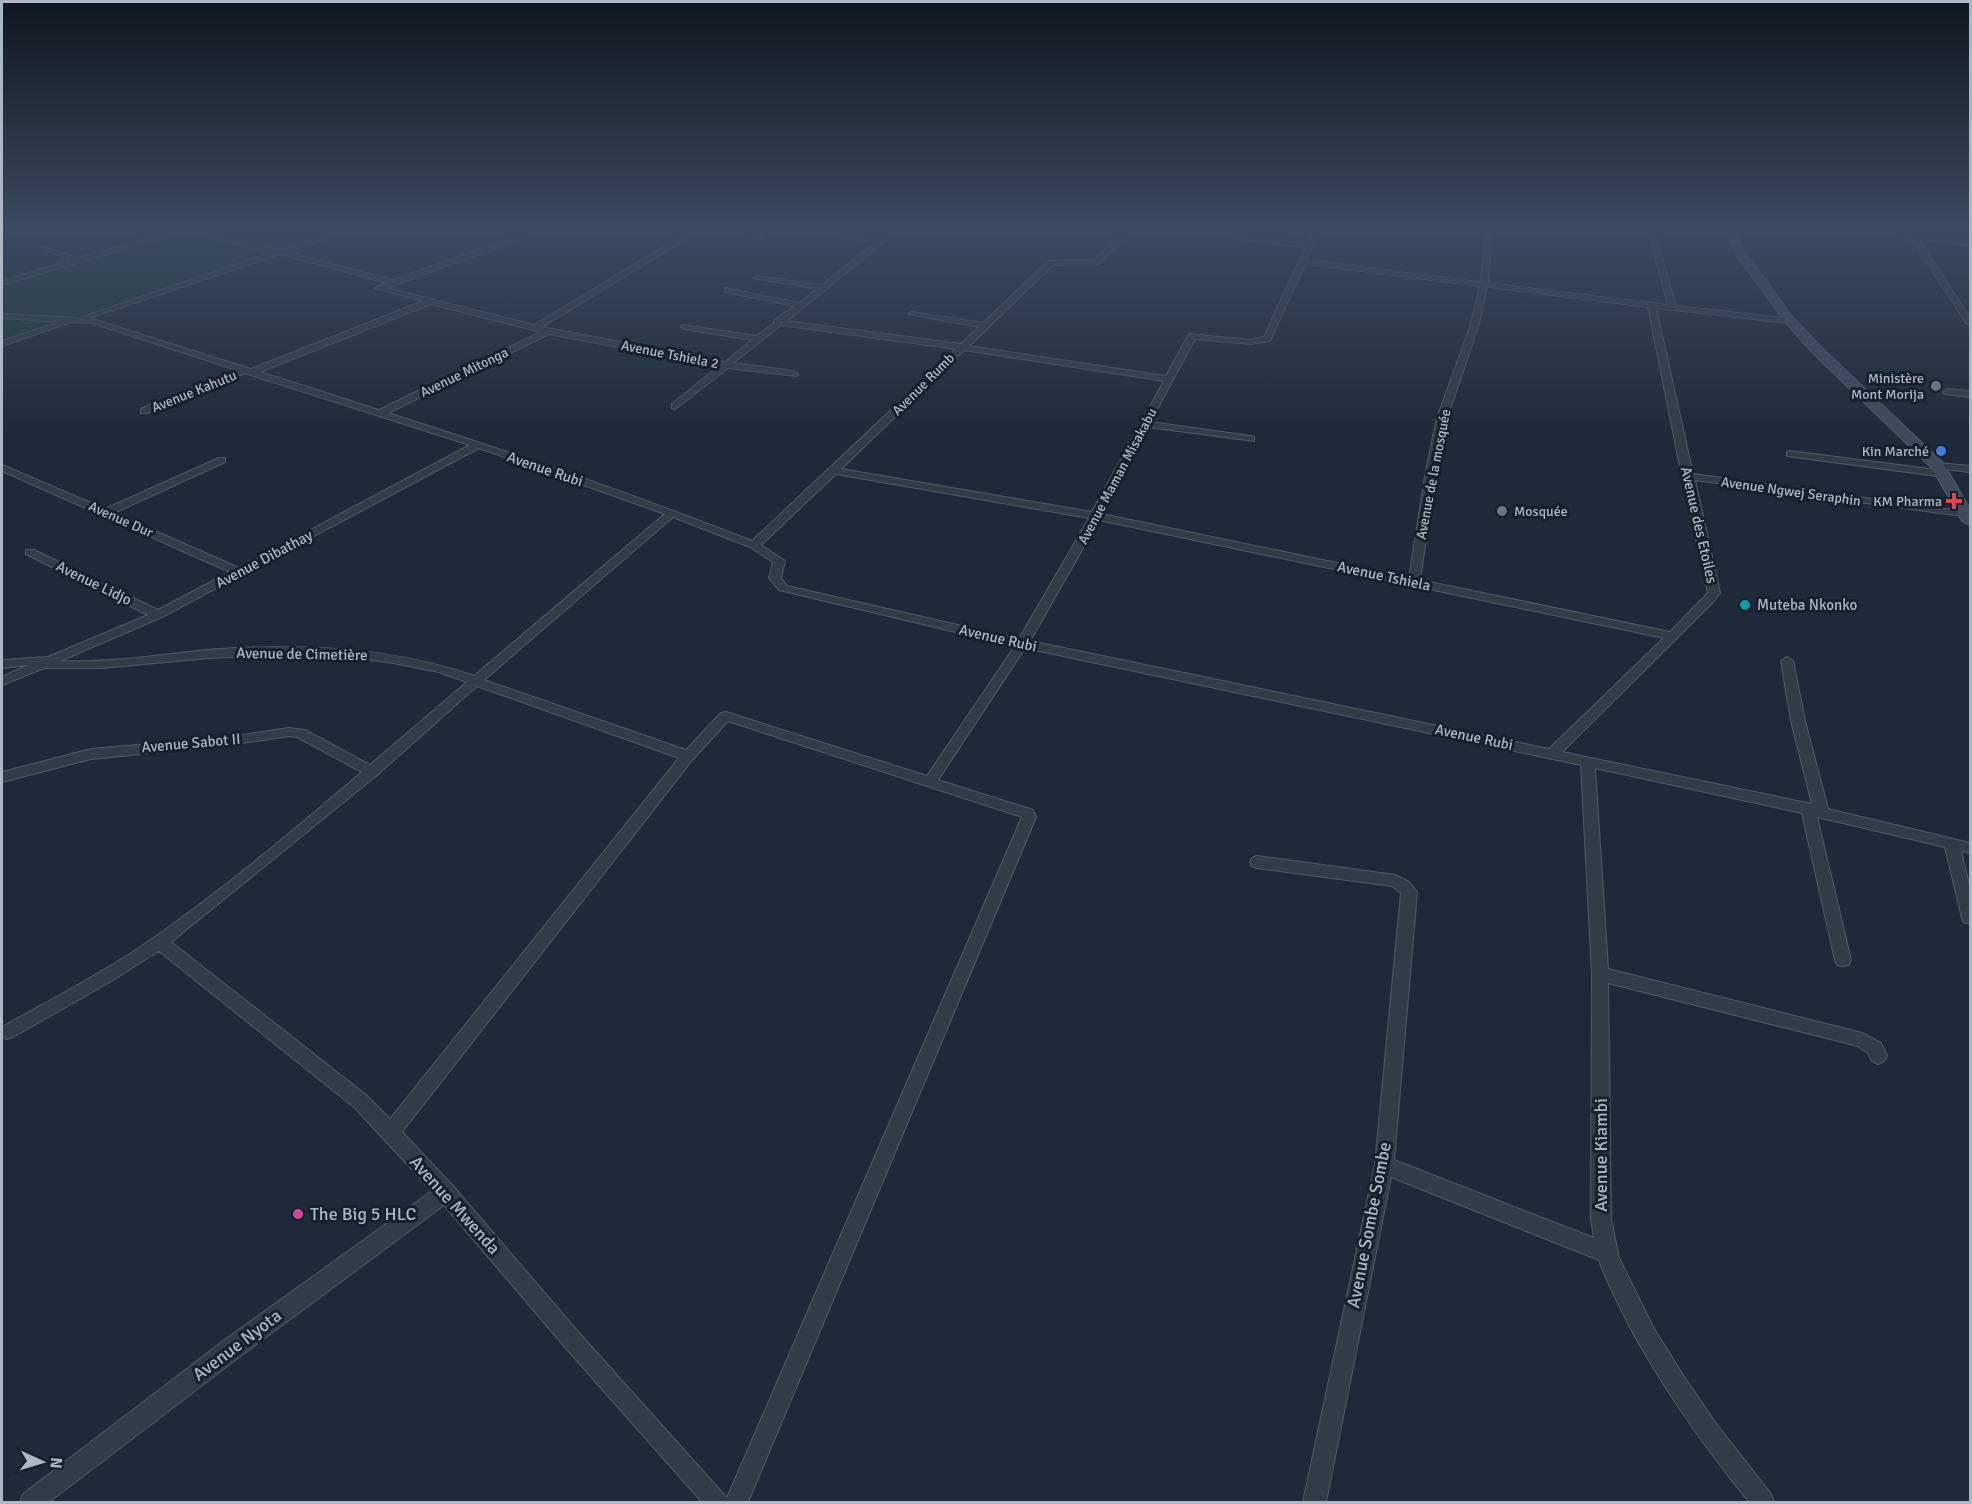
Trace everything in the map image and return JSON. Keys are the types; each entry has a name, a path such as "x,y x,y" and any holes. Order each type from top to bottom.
{"main road":[{"path":"1773,297 1790,321 1820,352 1942,470 1969,518"}],"street":[{"path":"2,344 144,297"},
{"name":"Avenue Tshiela 2","path":"412,297 548,331 726,365 794,374"},
{"path":"535,328 585,297"},
{"path":"762,297 800,305"},
{"path":"675,406 810,297"},
{"name":"Avenue Rumb","path":"754,545 835,471 1014,297"},
{"name":"Avenue Maman Misakabu","path":"930,782 1022,644 1096,516 1193,336 1251,342 1268,339 1287,297"},
{"name":"Avenue de la mosquée","path":"1414,582 1431,471 1442,418 1474,327 1481,297"},
{"path":"1581,297 1790,321"},
{"path":"1669,297 1672,308"},
{"path":"1954,297 1971,323"},
{"path":"246,372 429,302"},
{"name":"Avenue des Etoiles","path":"1553,753 1709,600 1713,593 1713,584 1687,477 1652,306"},
{"path":"1960,307 1971,308"},
{"path":"912,314 984,325"},
{"path":"2,316 79,319"},
{"name":"Avenue Rubi","path":"79,319 93,321 246,372 381,413 672,513 754,545 779,561 775,578 783,588 1022,644 1814,809 1971,848"},
{"path":"777,322 871,333 1170,379"},
{"path":"685,327 758,339"},
{"name":"Avenue Mitonga","path":"381,413 548,331"},
{"name":"Avenue Kahutu","path":"144,411 246,372"},
{"path":"1947,392 1971,394"},
{"path":"1145,424 1251,439"},
{"name":"Avenue Dibathay","path":"2,681 158,615 478,445"},
{"path":"1790,454 1942,470 1971,469"},
{"path":"106,513 222,460"},
{"name":"Avenue Dur","path":"2,468 239,572"},
{"name":"Avenue Tshiela","path":"835,471 1096,516 1673,636"},
{"name":"Avenue Ngwej Seraphin","path":"1687,477 1969,518"},
{"path":"7,1032 91,986 159,942 278,850 372,772 581,587 672,513"},
{"name":"Avenue Lidjo","path":"30,552 158,615"},
{"name":"Avenue de Cimetière","path":"45,664 110,664 244,652 353,653 400,659 442,669 688,756"},
{"path":"2,664 59,658"},
{"path":"1787,661 1843,960"},
{"path":"390,1133 688,756 724,717 729,716 1024,811 1029,817 737,1503"},
{"name":"Avenue Sabot II","path":"2,777 100,753 222,742 294,731 372,772"},
{"name":"Avenue Kiambi","path":"1588,762 1600,974 1601,1219 1607,1253 1645,1334 1674,1382 1723,1452 1763,1503"},
{"path":"1952,844 1971,918"},
{"name":"Avenue Sombe Sombe","path":"1257,862 1395,881 1409,892 1384,1165 1314,1503"},
{"name":"Avenue Mwenda","path":"159,942 360,1101 446,1192 572,1340 717,1503"},
{"path":"1600,974 1862,1040 1875,1048 1878,1056"},
{"path":"1384,1165 1607,1253"},
{"name":"Avenue Nyota","path":"31,1503 230,1350 446,1192"}],"green space":[{"path":"2,297 135,297 2,341"}],"place":[{"name":"Ministère Mont Morija","path":"1936,386"},
{"name":"Kin Marché","path":"1941,451"},
{"name":"KM Pharma","path":"1954,501"},
{"name":"Mosquée","path":"1502,511"},
{"name":"Muteba Nkonko","path":"1745,605"},
{"name":"The Big 5 HLC","path":"298,1214"}]}
